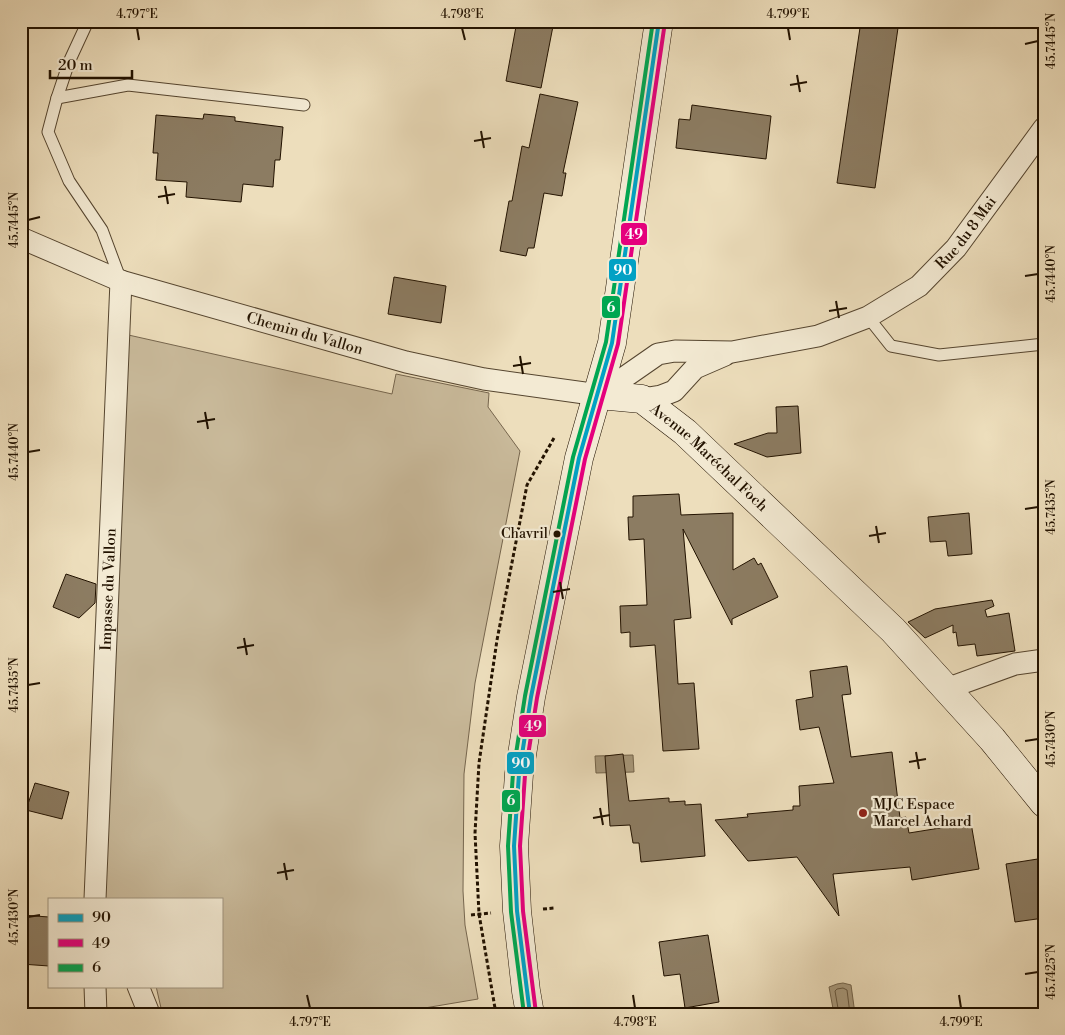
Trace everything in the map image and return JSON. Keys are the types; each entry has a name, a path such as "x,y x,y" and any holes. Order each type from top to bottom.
{"main road":[{"path":"530,1014 517,911 514,846 519,774 531,698 579,458 599,395 612,344 658,21"},
{"name":"Avenue Maréchal Foch","path":"599,395 642,399 685,432 892,630 992,739 1044,802"}],"street":[{"name":"Rue du 8 Mai","path":"599,395 658,354 675,351 732,352 818,336 868,316 919,286 956,248 1040,140"},
{"name":"Chemin du Vallon","path":"21,238 121,281 406,362 484,380 599,395"},
{"name":"Impasse du Vallon","path":"95,898 121,281"},
{"name":"Rue du 8 Mai","path":"642,399 661,396 674,391 694,368 732,352"},
{"path":"946,689 1016,664 1044,660"},
{"path":"95,988 96,1014"},
{"path":"139,988 148,1011 146,1014"}],"lane":[{"path":"88,21 69,62 48,132 69,182 102,230 121,281"},
{"path":"57,98 128,86 304,105"},
{"path":"868,316 891,346 939,355 1044,344"}],"path":[{"path":"542,900 543,909"},
{"path":"471,915 482,914"}],"shaded area":[{"path":"124,334 392,394 396,374 489,393 488,407 520,451 475,683 464,774 463,891 465,925 478,999 389,1014 160,1014 161,1008 156,988 222,988 222,898 101,898"}],"water":[{"path":"633,755 634,772 596,773 595,756"},
{"path":"843,983 851,985 855,1014 834,1014 829,987"}],"building":[{"path":"517,21 554,21 541,88 506,81"},
{"path":"861,21 899,21 875,188 837,183"},
{"path":"540,94 578,102 563,173 566,173 562,196 544,193 534,248 528,248 526,256 500,251 522,146 529,148"},
{"path":"692,105 771,116 766,159 676,148 679,119 690,120"},
{"path":"204,114 235,117 235,121 283,127 280,160 275,160 273,187 243,184 241,202 186,197 187,182 156,180 158,153 153,153 156,115 203,119"},
{"path":"394,277 446,286 441,323 388,314"},
{"path":"798,406 801,453 767,457 734,444 768,433 777,433 776,407"},
{"path":"679,494 681,515 733,513 733,570 754,558 758,565 761,563 778,597 732,619 732,625 683,529 691,618 674,620 678,684 694,683 699,749 663,751 655,645 630,647 630,632 621,633 620,606 647,605 644,539 629,540 628,517 633,517 633,496"},
{"path":"969,513 972,554 948,556 946,541 930,542 928,517"},
{"path":"66,574 96,584 95,603 79,618 53,607"},
{"path":"992,600 994,606 985,610 987,617 1009,613 1015,651 977,656 975,644 958,646 956,632 953,633 953,625 925,638 908,622 935,609"},
{"path":"847,666 851,694 842,695 851,757 892,752 900,818 906,817 909,833 971,823 979,869 912,880 910,867 833,874 839,916 797,857 748,861 715,820 748,817 747,814 793,810 793,806 800,806 799,786 834,783 819,727 800,730 796,700 813,697 810,671"},
{"path":"623,754 629,801 669,798 669,802 685,801 685,805 701,804 705,856 641,862 639,843 633,843 630,825 610,826 605,756"},
{"path":"35,783 69,792 62,819 26,810"},
{"path":"1044,858 1044,918 1015,922 1006,864"},
{"path":"21,915 48,917 48,966 21,964"},
{"path":"708,935 719,1002 685,1008 680,974 664,976 659,942"}],"transit line":[{"name":"6","path":"524,1014 511,912 508,846 513,773 525,696 573,457 606,342 653,21"},
{"name":"90","path":"530,1014 517,911 514,846 519,774 531,697 579,458 612,343 659,21"},
{"name":"49","path":"536,1013 523,911 520,846 525,775 537,698 585,459 618,344 665,22"}],"place":[{"name":"Chavril","path":"557,534"},
{"name":"MJC Espace Marcel Achard","path":"863,813"}]}
